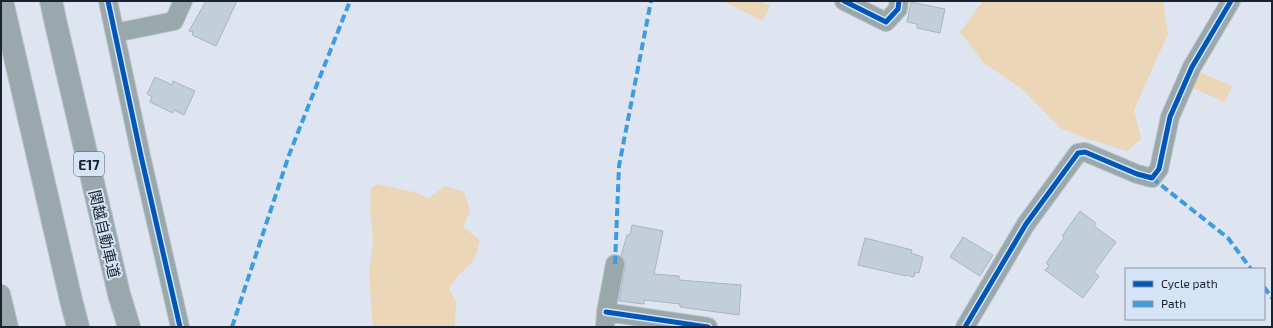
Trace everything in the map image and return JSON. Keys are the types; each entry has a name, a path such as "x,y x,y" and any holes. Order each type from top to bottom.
{"highway":[{"path":"2,1 78,327"},
{"name":"関越自動車道","path":"51,1 128,327"}],"street":[{"path":"108,1 140,156 180,327"},
{"path":"115,33 174,21 183,1"},
{"path":"844,1 886,22 898,9 899,1"},
{"path":"965,327 1026,224 1078,153 1085,152 1137,174 1152,178 1159,169 1170,117 1189,74 1231,1"},
{"path":"615,264 605,320 708,327"},
{"path":"1,294 9,327"}],"shaded area":[{"path":"723,1 761,1 770,6 763,21"},
{"path":"983,1 1163,1 1168,34 1134,110 1141,139 1127,151 1082,137 1060,128 1023,90 983,62 960,32"},
{"path":"1197,71 1232,86 1225,102 1190,87"},
{"path":"377,184 413,192 429,198 445,186 464,192 470,211 463,227 480,240 475,259 458,276 449,289 456,302 455,327 373,327 369,274 373,241 370,208 371,188"}],"building":[{"path":"206,1 237,1 216,46 192,35 193,32 189,31"},
{"path":"911,2 945,9 940,33 917,28 917,24 907,22"},
{"path":"155,77 172,85 173,81 195,91 184,115 174,110 173,113 150,102 152,97 147,94"},
{"path":"1080,211 1096,223 1094,226 1116,242 1094,272 1099,276 1083,298 1045,270 1049,266 1046,263 1064,238 1062,236"},
{"path":"632,225 663,231 654,274 679,276 679,280 741,285 739,315 680,307 680,304 644,300 644,304 619,301 625,266 625,260 621,256 627,235 630,235"},
{"path":"963,237 993,255 980,276 950,257"},
{"path":"865,238 912,250 911,253 923,257 919,273 915,272 914,277 906,276 858,265"}],"marked path":[{"path":"232,327 289,155 350,1"},
{"path":"615,264 619,166 651,1"},
{"path":"1152,178 1228,238 1250,268"},
{"path":"1265,288 1272,298"}],"cycle path":[{"path":"108,1 141,156 180,327"},
{"path":"844,1 886,22 898,9 899,1"},
{"path":"965,327 1026,224 1078,153 1085,152 1137,174 1152,178 1159,169 1170,117 1192,67 1231,1"},
{"path":"606,312 708,327"}]}
